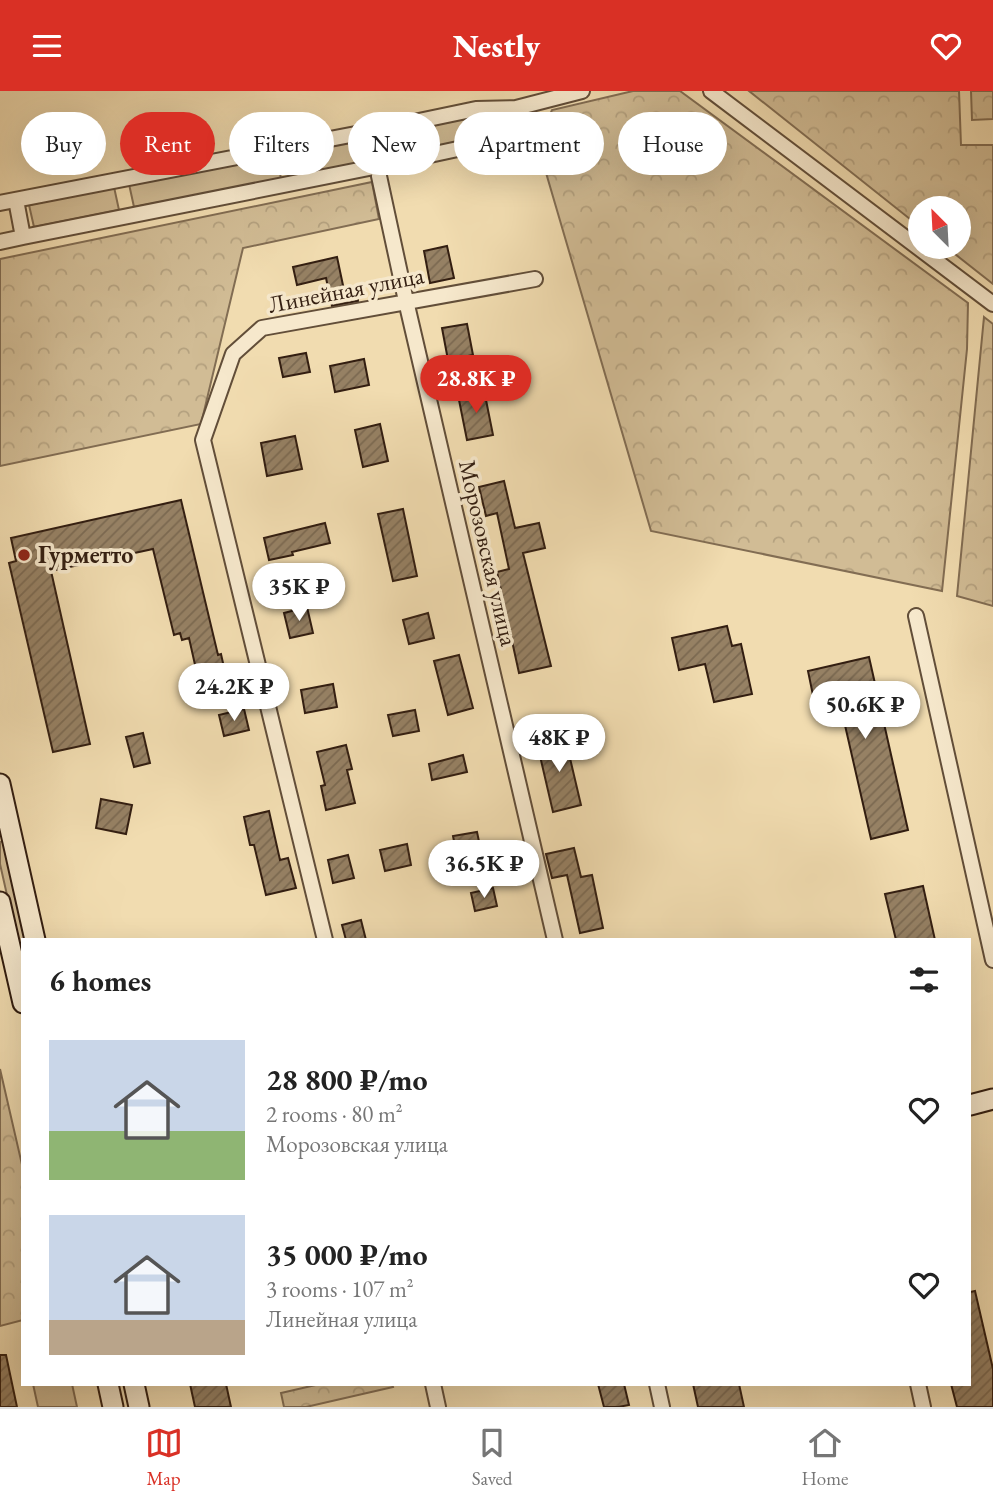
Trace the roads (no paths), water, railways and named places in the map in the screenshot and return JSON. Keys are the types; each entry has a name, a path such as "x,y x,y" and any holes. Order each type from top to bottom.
{"main road":[{"path":"0,784 5,827 34,938"},
{"path":"0,902 21,994"},
{"path":"971,1105 993,1099"},
{"path":"108,1386 113,1407"},
{"path":"134,1386 139,1407"}],"street":[{"path":"0,203 476,109 516,108 582,91"},
{"path":"711,91 993,304"},
{"path":"0,242 481,144 516,108"},
{"name":"Морозовская улица","path":"379,176 555,938"},
{"path":"16,200 23,237"},
{"name":"Линейная улица","path":"325,938 203,440 233,353 262,328 535,279"},
{"path":"916,616 993,960"},
{"path":"433,1386 438,1407"},
{"path":"657,1386 662,1407"},
{"path":"918,1386 923,1407"}],"place":[{"name":"Гурметто","path":"24,555"}]}
